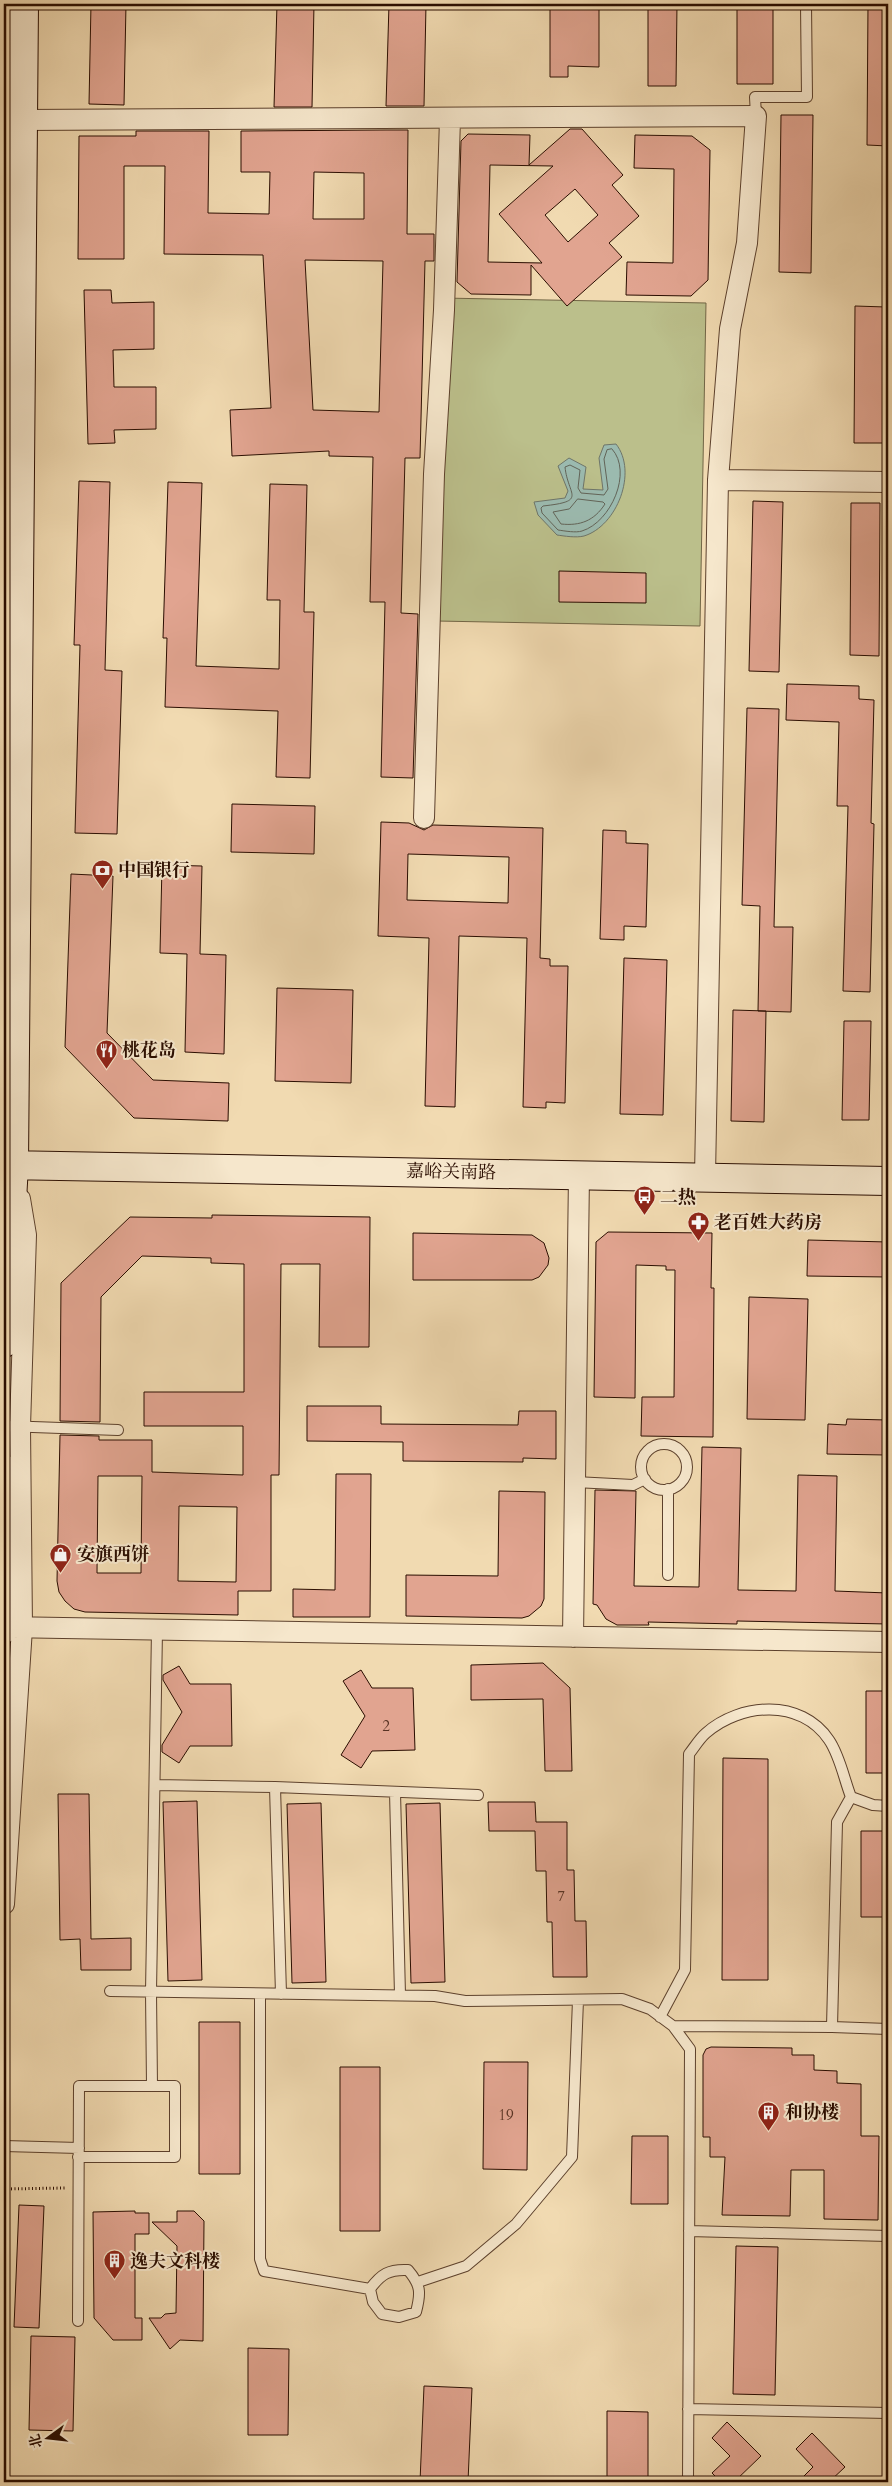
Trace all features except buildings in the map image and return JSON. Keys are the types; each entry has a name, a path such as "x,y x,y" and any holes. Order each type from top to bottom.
{"main road":[{"path":"4,1344 9,1165 24,4"},
{"name":"嘉峪关南路","path":"9,1165 705,1176 888,1181"},
{"path":"4,1469 10,1628"}],"street":[{"path":"22,120 756,116 747,243 730,329 718,480 705,1176"},
{"path":"424,818 434,484 444,310 450,119"},
{"path":"718,480 888,482"},
{"path":"4,1904 12,1426 26,1235 9,1165"},
{"path":"573,1637 579,1174"},
{"path":"10,1628 888,1642"}],"lane":[{"path":"756,116 755,96 807,97 806,4"},
{"path":"12,1426 118,1430"},
{"path":"659,1444 676,1447 683,1454 686,1462 686,1471 677,1486 668,1489 651,1486 644,1480 641,1471 644,1454 651,1447 659,1444"},
{"path":"575,1482 633,1485 644,1480"},
{"path":"668,1489 668,1575"},
{"path":"152,2086 151,1992 158,1630"},
{"path":"660,2017 685,1970 689,1754 705,1734 726,1719 751,1710 778,1710 798,1714 815,1725 829,1740 851,1797 873,1805 888,1806"},
{"path":"155,1785 275,1787 478,1796"},
{"path":"275,1787 280,1994"},
{"path":"395,1792 400,1995"},
{"path":"832,2028 837,1822 851,1797"},
{"path":"110,1991 400,1995 435,1996 465,2001 622,2000 650,2009 673,2026 690,2049 688,2482"},
{"path":"260,1994 260,2259 264,2271 370,2289"},
{"path":"418,2282 466,2266 516,2224 572,2157 578,2000"},
{"path":"673,2026 888,2029"},
{"path":"4,2146 78,2153 175,2157 175,2086 79,2086 78,2153 78,2321"},
{"path":"689,2231 888,2236"},
{"path":"392,2269 408,2270 418,2282 419,2299 416,2312 400,2317 382,2314 373,2302 370,2289 379,2276 392,2269"},
{"path":"688,2409 888,2413"}],"path":[{"path":"4,2190 78,2188"}],"green space":[{"path":"442,298 706,303 700,626 436,621"}],"water":[{"path":"616,444 622,456 625,469 621,497 614,510 596,530 584,536 557,535 538,515 534,502 565,498 568,491 558,466 569,458 586,467 583,489 603,490 599,458 604,445"}],"place":[{"name":"中国银行","path":"102,889"},
{"name":"桃花岛","path":"106,1069"},
{"name":"二热","path":"644,1216"},
{"name":"老百姓大药房","path":"698,1241"},
{"name":"安旗西饼","path":"61,1573"},
{"name":"和协楼","path":"769,2131"},
{"name":"逸夫文科楼","path":"114,2280"}]}
